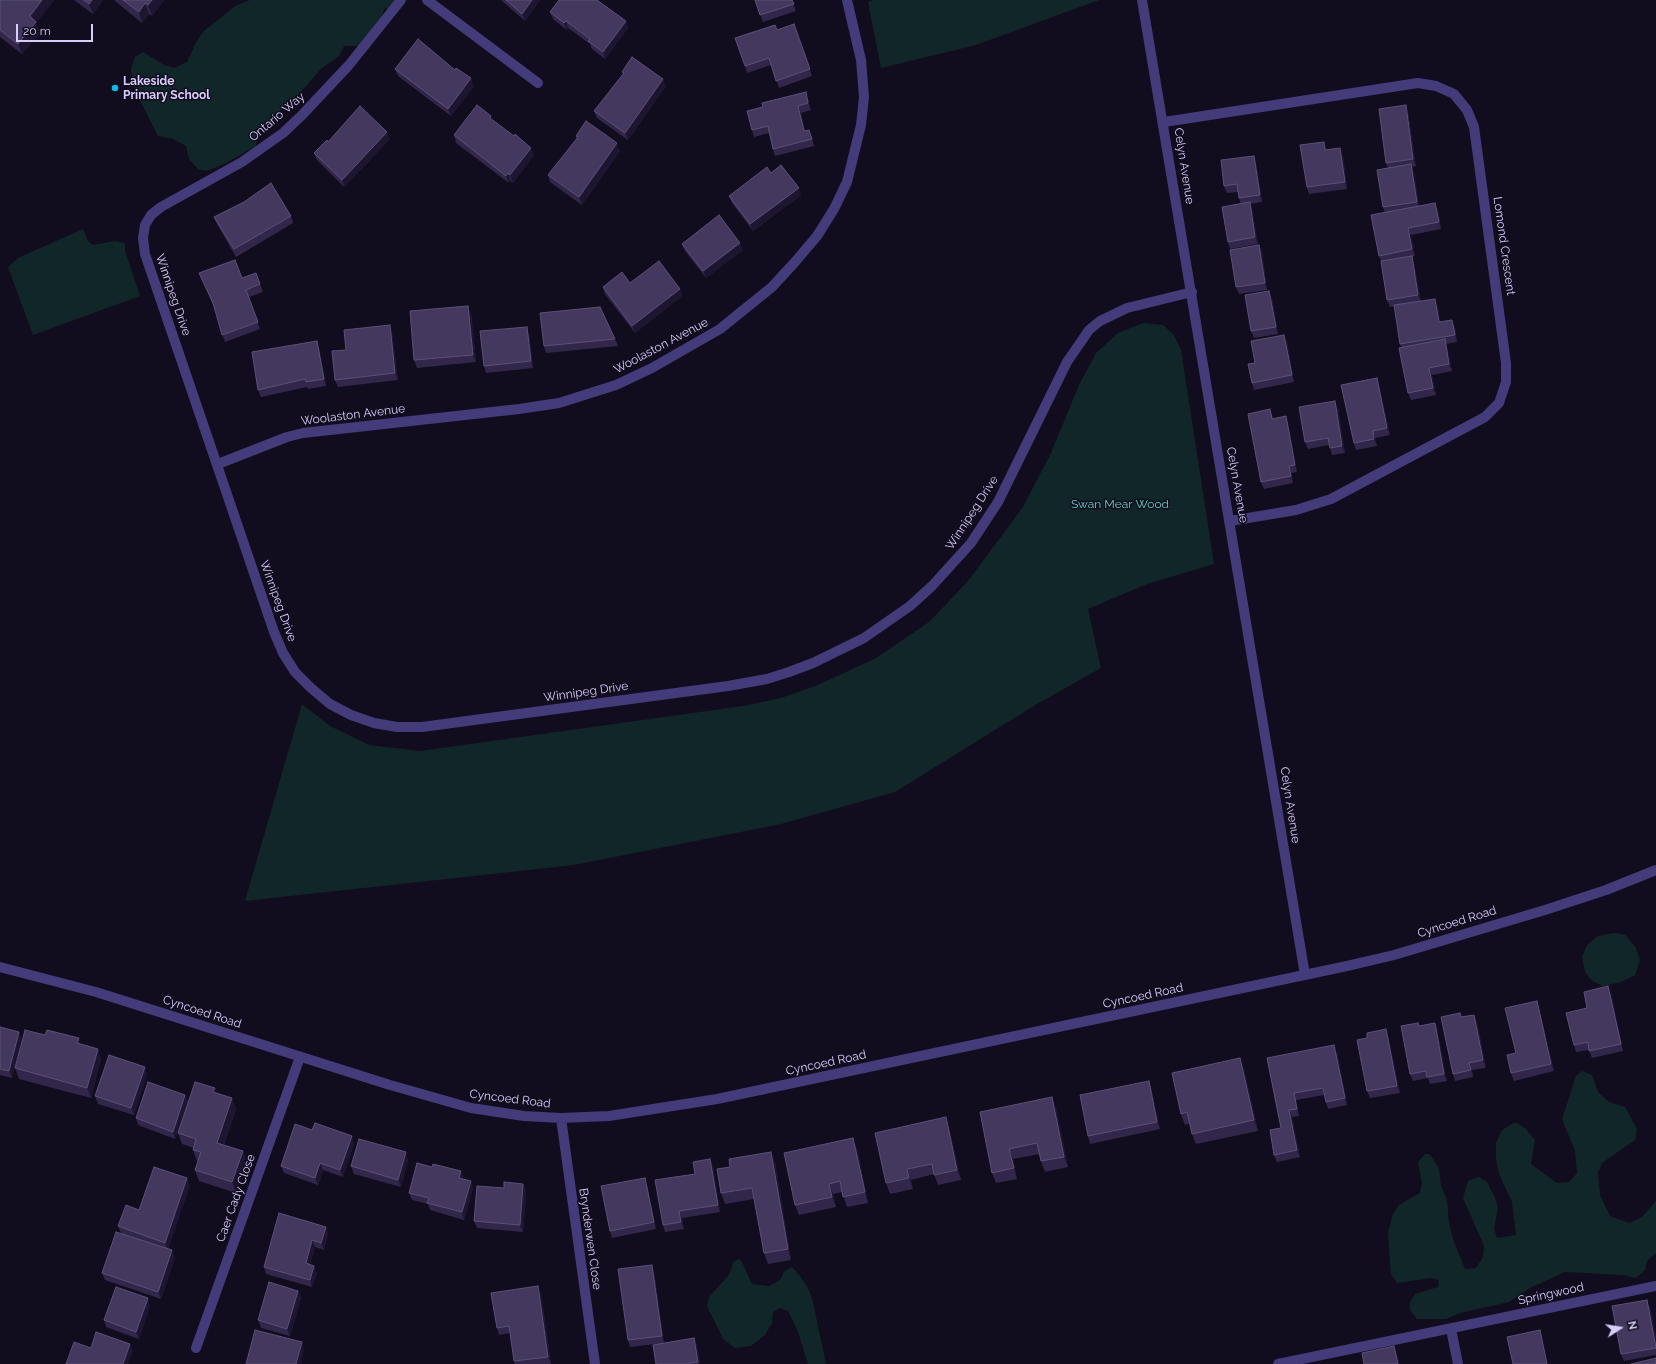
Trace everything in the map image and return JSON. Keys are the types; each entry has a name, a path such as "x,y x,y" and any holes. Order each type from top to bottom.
{"street":[{"name":"Ontario Way","path":"145,224 151,215 161,207 242,162 283,133 344,71 400,0"},
{"path":"427,0 538,83"},
{"name":"Woolaston Avenue","path":"218,464 287,437 303,433 519,409 559,403 622,382 652,368 720,329 772,287 795,262 825,222 846,182 861,125 864,97 861,60 847,0"},
{"name":"Celyn Avenue","path":"1142,0 1164,122 1305,975"},
{"name":"Lomond Crescent","path":"1164,122 1418,83 1436,86 1454,94 1467,110 1474,127 1506,363 1506,382 1499,403 1485,417 1331,499 1296,510 1230,521"},
{"name":"Winnipeg Drive","path":"145,224 142,238 145,254 218,464 274,632 283,654 296,672 311,688 330,704 351,715 374,723 397,727 422,727 728,686 767,679 813,663 864,638 910,606 959,559 994,508 1067,362 1089,330 1100,320 1127,308 1192,292"},
{"name":"Cyncoed Road","path":"0,966 96,992 300,1057 471,1108 524,1116 561,1118 608,1116 717,1100 1305,975 1394,954 1552,908 1656,870"},
{"name":"Caer Cady Close","path":"196,1348 300,1057"},
{"name":"Brynderwen Close","path":"561,1118 594,1364"},
{"name":"Springwood","path":"1278,1364 1656,1286"},
{"path":"1451,1329 1458,1364"}],"green space":[{"path":"250,0 405,0 401,5 384,9 379,25 359,46 344,46 339,56 321,69 300,93 257,131 256,146 224,164 207,171 198,169 189,159 186,146 173,139 158,136 132,84 131,69 135,57 143,52 164,65 174,68 187,62 196,42 204,31 235,6"},
{"path":"873,0 1099,0 976,45 881,68 868,2"},
{"path":"83,229 88,241 93,245 115,241 125,243 125,251 140,296 33,335 8,267 18,258"},
{"name":"Swan Mear Wood","path":"1143,323 1163,325 1174,335 1181,350 1214,564 1147,584 1088,609 1101,668 1032,707 895,792 781,824 574,865 245,901 302,704 330,726 369,745 420,751 743,706 781,698 818,685 876,658 929,622 968,581 1023,507 1051,453 1079,385 1096,353 1118,333"},
{"path":"1614,933 1626,935 1636,948 1640,960 1635,975 1621,982 1603,986 1592,981 1585,972 1582,957 1587,945 1598,936"},
{"path":"1582,1071 1592,1075 1598,1092 1609,1102 1625,1107 1637,1129 1635,1140 1602,1163 1598,1173 1600,1195 1610,1216 1629,1223 1642,1217 1656,1201 1656,1253 1647,1261 1645,1270 1636,1278 1623,1275 1565,1272 1530,1288 1509,1302 1460,1313 1446,1319 1417,1319 1410,1310 1410,1302 1415,1294 1438,1287 1439,1280 1431,1278 1397,1283 1391,1274 1388,1232 1393,1214 1399,1205 1420,1193 1422,1183 1418,1162 1425,1154 1429,1154 1439,1169 1441,1186 1447,1200 1449,1223 1454,1242 1465,1269 1476,1268 1483,1257 1484,1246 1463,1198 1468,1181 1479,1177 1487,1182 1498,1208 1494,1229 1497,1238 1516,1235 1512,1202 1499,1174 1496,1160 1496,1143 1502,1130 1515,1122 1525,1128 1535,1140 1531,1164 1557,1183 1569,1182 1577,1173 1575,1151 1562,1119 1576,1076"},
{"path":"738,1259 741,1260 752,1284 769,1286 780,1280 784,1272 792,1267 800,1276 808,1288 813,1302 826,1364 808,1364 798,1332 788,1311 780,1308 773,1312 772,1323 765,1335 751,1346 735,1348 723,1339 707,1306 709,1297 729,1275 733,1263"}],"building":[{"path":"0,0 42,0 30,16 36,22 18,44 0,30"},
{"path":"84,0 92,0 89,4"},
{"path":"123,0 152,0 148,5 145,3 139,12"},
{"path":"506,0 532,0 522,14"},
{"path":"559,0 597,0 626,21 603,52 588,41 590,39 566,21 564,23 550,12"},
{"path":"755,0 792,0 794,4 760,15"},
{"path":"794,24 810,69 776,81 769,58 745,66 735,38 775,25 777,30"},
{"path":"418,39 455,70 456,68 471,78 448,109 395,69"},
{"path":"632,57 663,79 625,133 594,111 624,73 622,72"},
{"path":"806,92 808,103 798,106 804,131 809,130 812,139 773,149 768,126 752,130 747,111 763,107 762,103"},
{"path":"477,105 491,116 490,118 514,136 515,134 531,148 510,175 508,173 506,176 454,135"},
{"path":"1406,105 1413,159 1386,163 1379,109"},
{"path":"360,106 387,132 342,180 314,153 327,140 328,142"},
{"path":"586,121 617,143 579,197 548,175 578,137 576,136"},
{"path":"1324,142 1325,150 1340,148 1345,182 1307,187 1300,145"},
{"path":"1254,156 1260,195 1239,198 1237,184 1224,186 1221,160"},
{"path":"1411,164 1417,202 1383,207 1377,170"},
{"path":"781,165 799,188 750,224 729,196 767,167 771,173"},
{"path":"271,183 291,216 234,249 214,217 244,202"},
{"path":"1250,202 1255,237 1228,242 1222,207"},
{"path":"1435,203 1439,222 1408,228 1412,249 1379,256 1371,215"},
{"path":"719,215 740,243 703,271 682,244"},
{"path":"1259,245 1265,283 1236,287 1230,250"},
{"path":"1412,256 1418,295 1387,300 1381,261"},
{"path":"235,260 242,278 256,273 260,284 246,290 258,322 222,335 213,303 199,273"},
{"path":"659,261 680,289 632,326 603,287 622,272 630,283"},
{"path":"1269,291 1276,327 1251,331 1245,295"},
{"path":"1435,299 1439,322 1452,320 1455,335 1400,344 1394,305"},
{"path":"468,306 473,355 414,360 410,311"},
{"path":"600,307 615,339 544,346 540,313"},
{"path":"390,325 395,373 335,380 332,351 346,350 344,330"},
{"path":"527,327 531,361 484,366 480,331"},
{"path":"1284,335 1292,375 1252,383 1248,364 1255,363 1251,341"},
{"path":"1445,339 1449,364 1429,368 1433,388 1408,393 1399,348"},
{"path":"317,341 324,379 306,382 305,379 258,390 252,352"},
{"path":"1377,378 1387,428 1373,431 1374,439 1354,443 1341,385"},
{"path":"1335,401 1342,446 1330,448 1328,438 1305,442 1299,407"},
{"path":"1270,409 1272,419 1286,416 1295,465 1289,466 1291,476 1261,482 1248,414"},
{"path":"1608,986 1621,1044 1589,1051 1588,1042 1574,1045 1566,1013 1587,1008 1584,992"},
{"path":"1537,1001 1551,1064 1511,1073 1507,1055 1516,1053 1505,1008"},
{"path":"1460,1013 1461,1017 1474,1015 1483,1060 1469,1063 1471,1070 1453,1074 1441,1017"},
{"path":"1418,1023 1419,1026 1435,1023 1444,1074 1427,1077 1426,1071 1410,1074 1401,1026"},
{"path":"0,1027 19,1032 9,1071 0,1069"},
{"path":"1386,1029 1397,1086 1367,1091 1357,1040 1367,1038 1367,1033"},
{"path":"25,1030 45,1035 47,1030 79,1038 77,1043 98,1049 87,1088 15,1068"},
{"path":"1334,1045 1345,1098 1326,1102 1323,1088 1294,1093 1297,1109 1289,1110 1297,1150 1274,1155 1270,1130 1281,1128 1267,1058"},
{"path":"109,1055 145,1067 131,1108 95,1096"},
{"path":"1240,1058 1254,1120 1192,1134 1187,1112 1181,1114 1172,1073"},
{"path":"1149,1081 1157,1122 1088,1136 1080,1095"},
{"path":"148,1082 185,1095 173,1132 136,1118"},
{"path":"195,1082 215,1088 213,1092 232,1098 217,1143 243,1151 232,1182 195,1170 201,1152 193,1150 196,1139 178,1133"},
{"path":"1052,1097 1064,1157 1041,1161 1037,1143 1009,1149 1014,1168 992,1173 980,1112"},
{"path":"946,1117 957,1170 934,1175 932,1164 907,1169 909,1178 886,1183 875,1133"},
{"path":"315,1123 352,1136 340,1170 320,1163 315,1178 281,1166 295,1124 312,1130"},
{"path":"853,1138 865,1192 843,1197 840,1181 829,1184 832,1197 795,1205 784,1153"},
{"path":"359,1139 406,1152 398,1180 351,1166"},
{"path":"771,1152 788,1249 764,1253 752,1188 721,1193 717,1169 730,1167 729,1159"},
{"path":"710,1159 718,1205 679,1211 681,1222 663,1225 655,1180 695,1174 693,1162"},
{"path":"417,1163 432,1167 433,1164 461,1171 459,1178 471,1181 462,1212 427,1203 429,1198 409,1193"},
{"path":"154,1167 187,1178 165,1243 118,1226 126,1205 139,1210"},
{"path":"645,1178 654,1222 610,1231 601,1186"},
{"path":"504,1182 523,1184 520,1225 474,1221 477,1186 504,1188"},
{"path":"279,1213 326,1227 321,1243 312,1240 306,1263 314,1266 310,1280 264,1267"},
{"path":"116,1232 172,1250 158,1292 102,1273"},
{"path":"652,1265 662,1336 628,1340 618,1269"},
{"path":"269,1282 298,1291 287,1329 258,1320"},
{"path":"538,1286 548,1357 514,1361 509,1326 497,1328 491,1293"},
{"path":"116,1287 148,1298 136,1332 104,1320"},
{"path":"1647,1300 1656,1348 1621,1354 1612,1306"},
{"path":"255,1330 302,1342 296,1364 246,1364"},
{"path":"1540,1330 1547,1364 1513,1364 1507,1337"},
{"path":"96,1332 130,1344 123,1364 66,1364 74,1342 91,1348"},
{"path":"694,1338 698,1362 690,1364 656,1364 653,1345"},
{"path":"1394,1346 1398,1364 1364,1364 1362,1353"},
{"path":"1656,1358 1656,1364 1631,1364"}],"place":[{"name":"Lakeside Primary School","path":"115,88"}]}
